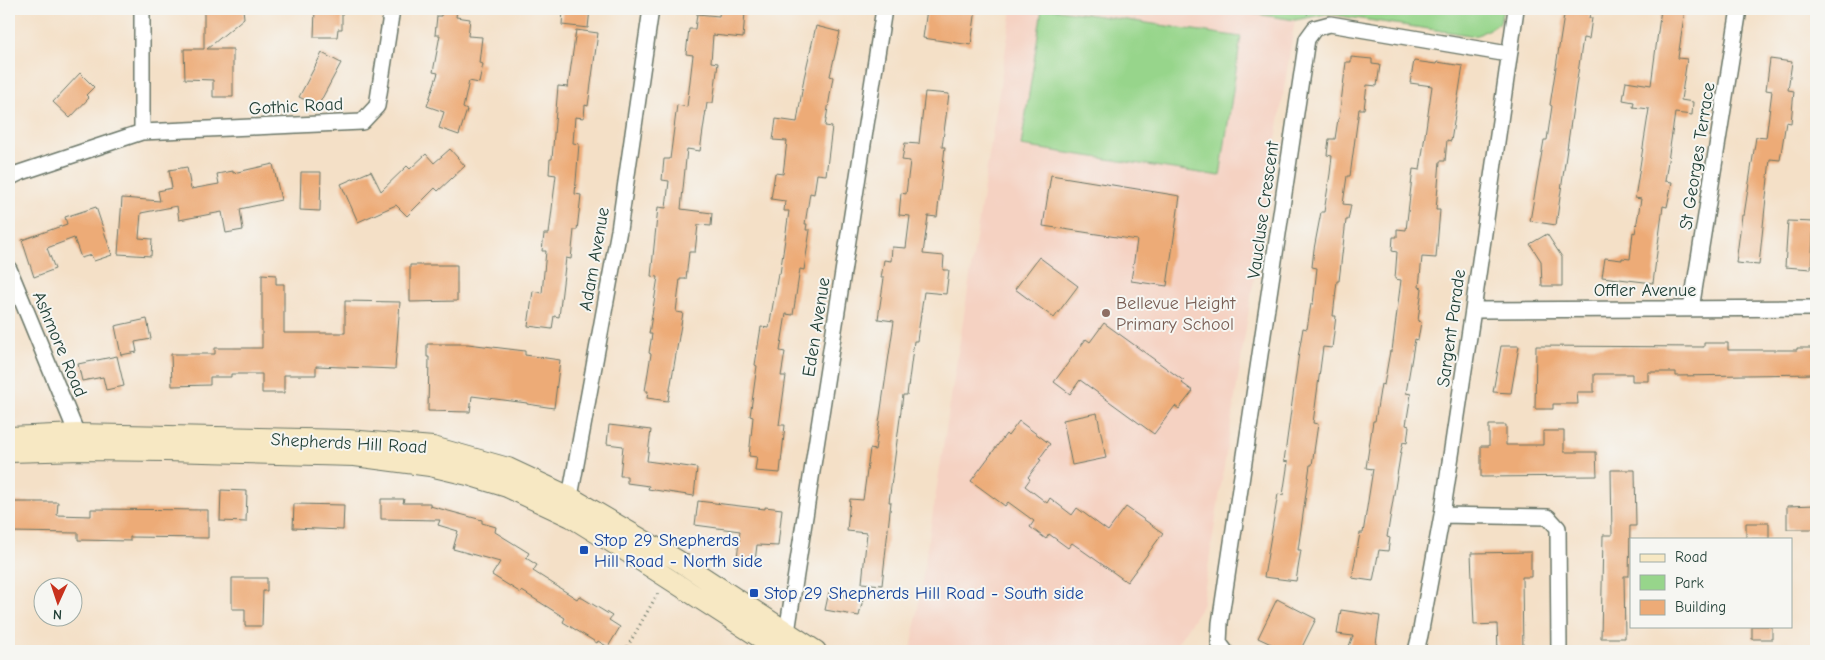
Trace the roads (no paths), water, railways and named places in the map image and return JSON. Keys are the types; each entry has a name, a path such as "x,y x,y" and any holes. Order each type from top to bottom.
{"main road":[{"name":"Shepherds Hill Road","path":"9,437 78,434 348,440 433,447 508,468 566,505 621,548 667,578 781,644 816,651"},
{"name":"Shepherds Hill Road","path":"9,452 82,450 355,456 430,466 468,475 566,505 678,560 781,644"}],"street":[{"path":"9,178 142,132 142,9"},
{"name":"Gothic Road","path":"142,132 362,122 377,106 392,9"},
{"name":"Adam Avenue","path":"566,505 619,230 652,9"},
{"name":"Eden Avenue","path":"781,644 884,9"},
{"name":"Sargent Parade","path":"1416,651 1442,515 1516,9"},
{"name":"St Georges Terrace","path":"1691,308 1739,9"},
{"name":"Vaucluse Crescent","path":"1225,651 1219,643 1220,623 1307,39 1315,28 1330,24 1508,54"},
{"name":"Ashmore Road","path":"9,270 78,434"},
{"name":"Offler Avenue","path":"1473,310 1816,308"},
{"path":"1442,515 1548,517 1558,528 1560,651"}],"place":[{"name":"Bellevue Height Primary School","path":"1106,313"},
{"name":"Stop 29 Shepherds Hill Road - North side","path":"584,550"},
{"name":"Stop 29 Shepherds Hill Road - South side","path":"754,593"}]}
